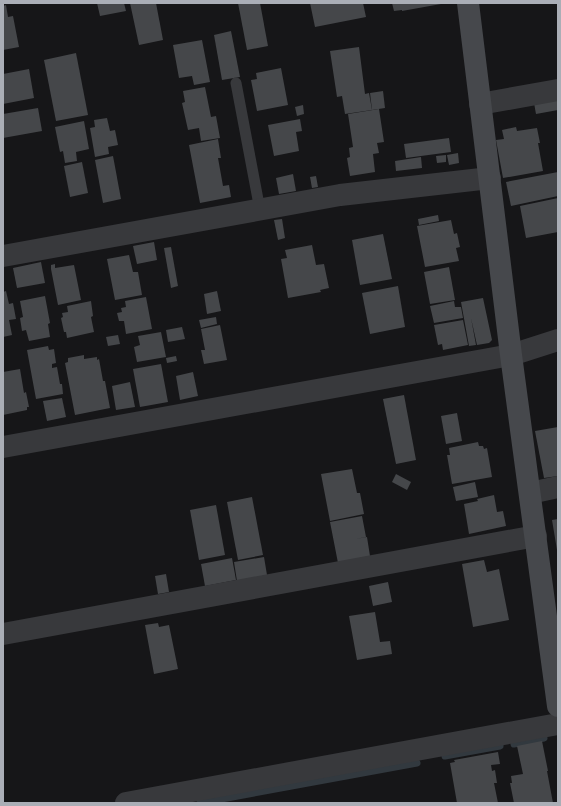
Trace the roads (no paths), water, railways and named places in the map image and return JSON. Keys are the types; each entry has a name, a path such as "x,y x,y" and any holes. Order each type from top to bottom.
{"street":[{"path":"468,3 511,355 536,536 554,649 558,706"},
{"path":"480,104 558,90"},
{"path":"3,256 340,195 490,178"},
{"path":"3,447 511,355 558,340"},
{"path":"530,493 558,487"},
{"path":"3,634 536,536"},
{"path":"126,803 558,724"}],"lane":[{"path":"236,83 260,210"}],"waterway":[{"path":"514,744 544,738"},
{"path":"445,756 500,746"},
{"path":"200,803 417,763"}]}
